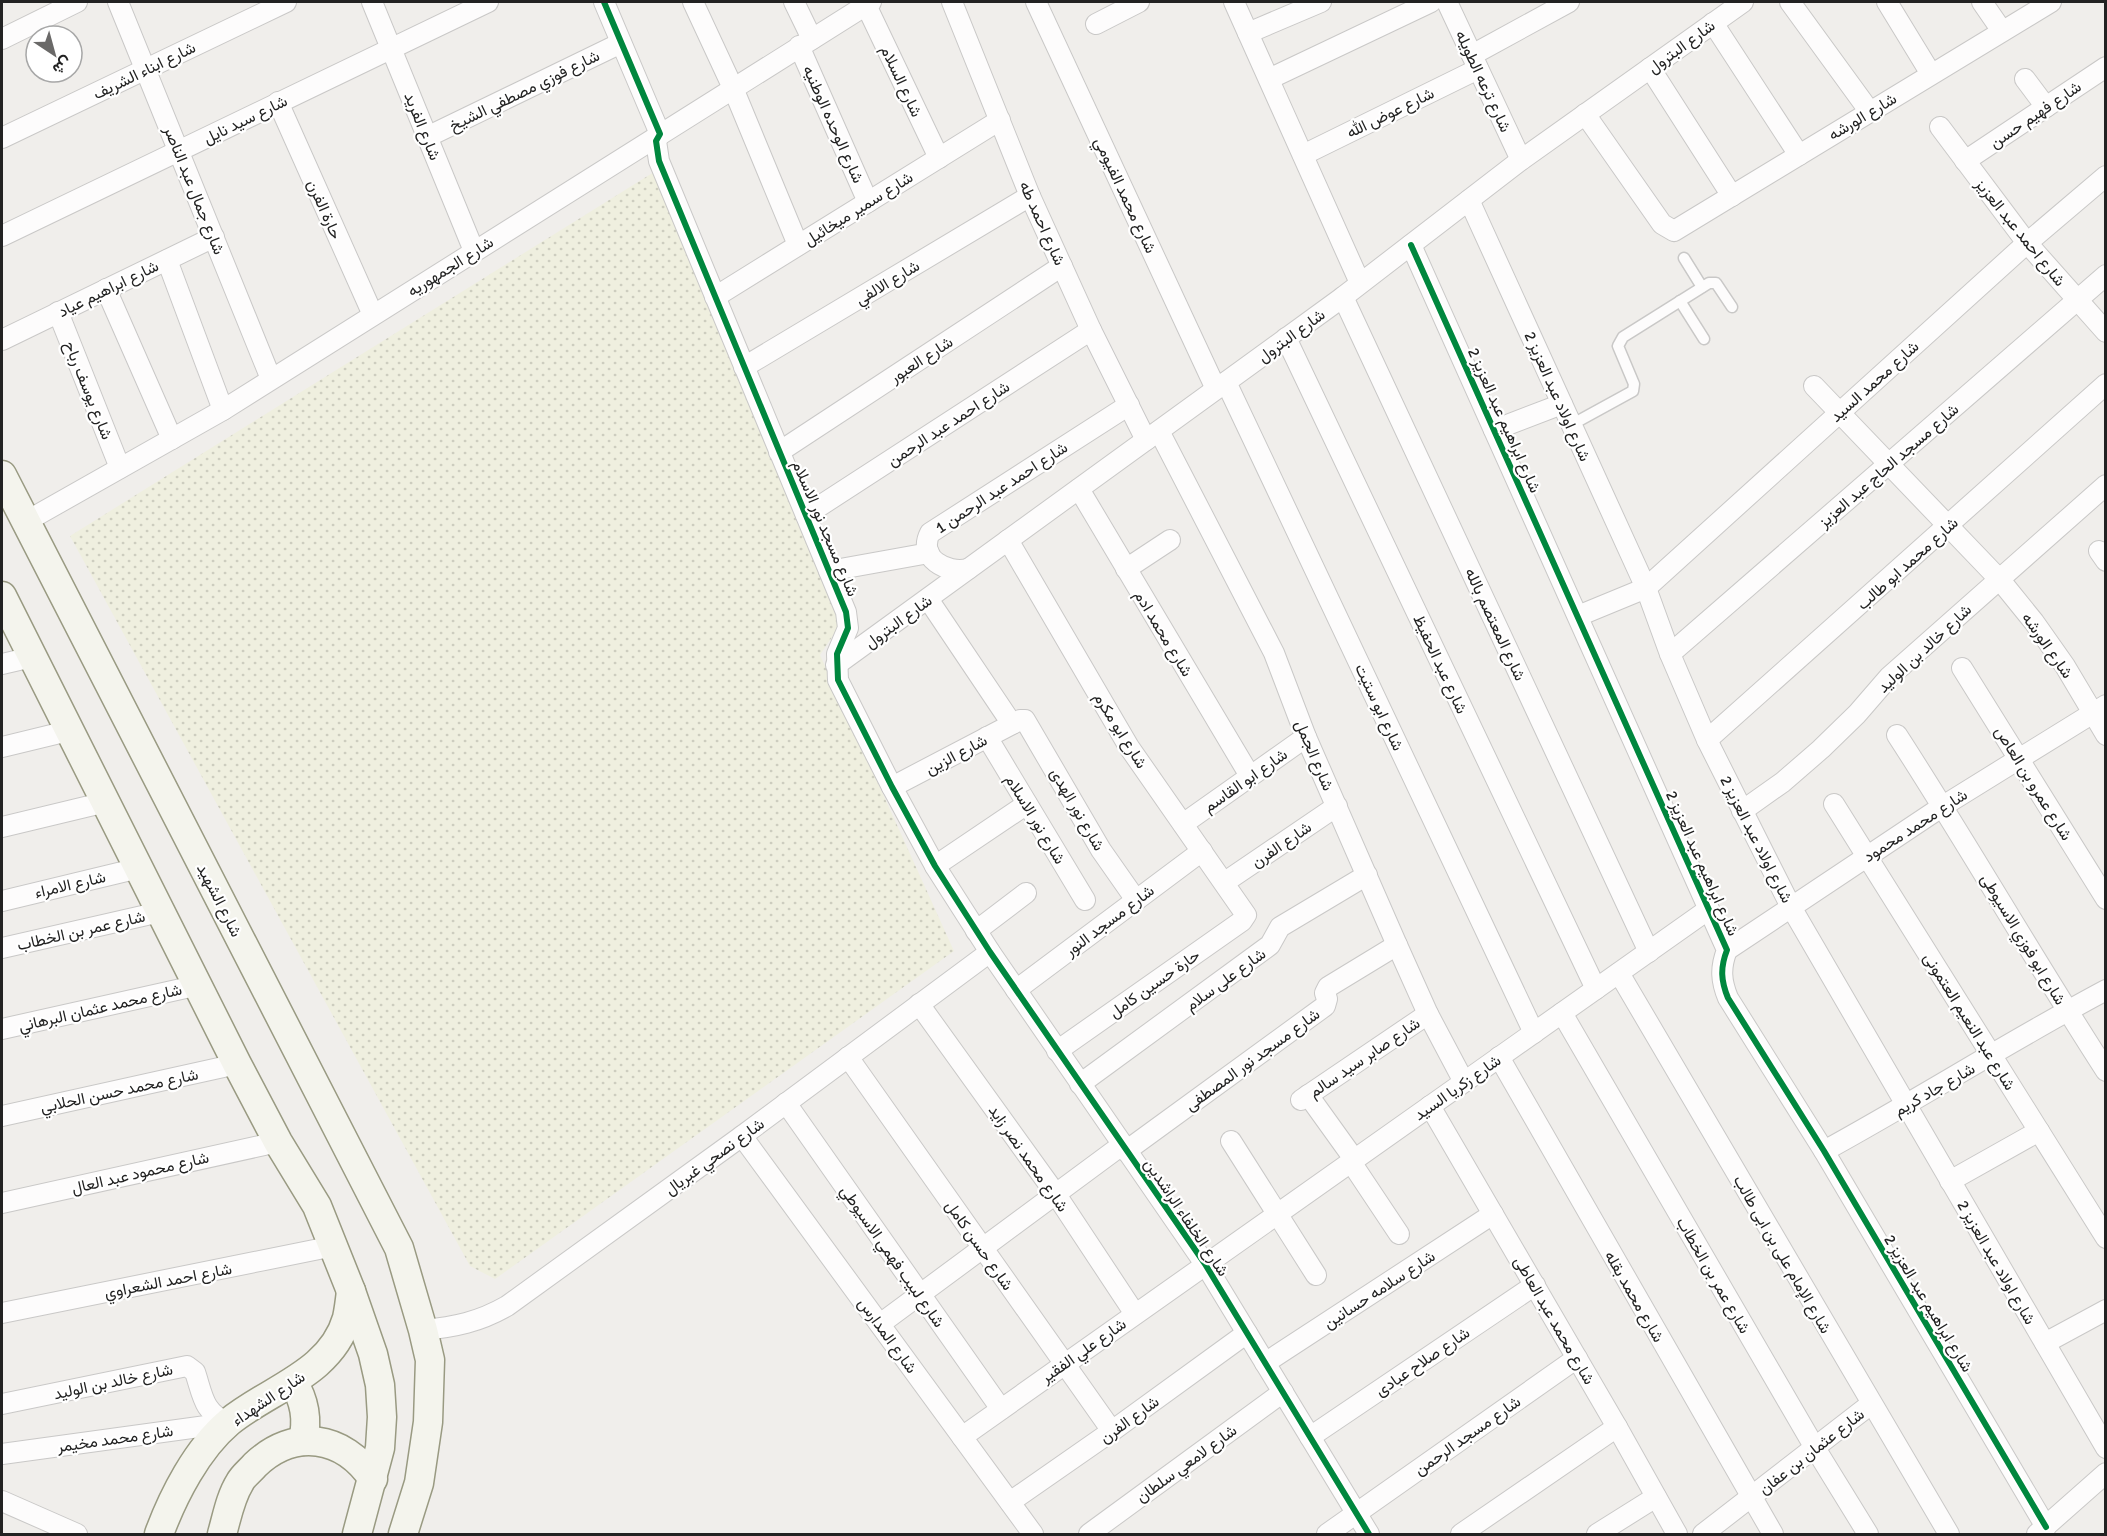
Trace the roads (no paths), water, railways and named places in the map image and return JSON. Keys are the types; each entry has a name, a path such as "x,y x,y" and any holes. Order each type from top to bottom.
{"street":[{"path":"2,39 77,2"},
{"name":"شارع جمال عبد الناصر","path":"118,2 271,380"},
{"name":"شارع ابناء الشريف","path":"2,138 286,2"},
{"name":"شارع الفريد","path":"372,2 474,251"},
{"name":"شارع سيد نايل","path":"2,236 488,2"},
{"path":"604,2 660,134"},
{"path":"693,2 733,88 798,245"},
{"name":"شارع الوحده الوطنيه","path":"794,2 806,42 868,202"},
{"name":"شارع احمد طه","path":"952,2 1030,196 1091,330 1129,405 1152,436"},
{"name":"شارع محمد الفيومي","path":"1036,2 1221,386"},
{"path":"1234,2 1360,284"},
{"path":"1248,33 1321,2"},
{"path":"1269,79 1431,2"},
{"name":"شارع ترعه الطويله","path":"1447,2 1521,160"},
{"name":"شارع عوض الله","path":"1303,155 1475,62 1569,2"},
{"name":"شارع البترول","path":"836,665 1343,297 1521,160 1743,2"},
{"path":"1790,2 1870,112"},
{"path":"1887,2 1931,74"},
{"path":"1982,2 2002,31"},
{"name":"شارع الورشه","path":"1585,114 1662,224 1674,231 2051,2"},
{"name":"شارع الجمهوريه","path":"16,519 120,468 222,410 868,3"},
{"name":"شارع السلام","path":"868,3 939,158"},
{"path":"1096,24 1133,3"},
{"path":"1713,23 1799,155"},
{"name":"شارع فوزي مصطفي الشيخ","path":"427,137 621,43"},
{"name":"شارع فهيم حسن","path":"1965,161 2106,67"},
{"path":"1650,68 1732,196"},
{"path":"2025,79 2046,107"},
{"name":"حارة الفرن","path":"278,102 373,315"},
{"name":"شارع سمير ميخائيل","path":"715,297 1000,120"},
{"name":"شارع احمد عبد العزيز","path":"1940,127 2027,243 2076,301 2106,332"},
{"name":"شارع مسجد نور الاسلام","path":"660,134 656,141 659,161 848,620 848,628 837,654 836,665"},
{"name":"شارع محمد السيد","path":"1578,616 1646,588 2027,243 2106,176"},
{"name":"شارع الالفي","path":"744,368 1030,196"},
{"name":"شارع اولاد عبد العزيز 2","path":"1469,200 1646,588 1670,654 1707,740 1742,811 1791,907 2106,1448"},
{"name":"شارع ابراهيم عياد","path":"2,340 214,237"},
{"name":"شارع ابراهيم عبد العزيز 2","path":"1411,245 1727,950 1721,974 1728,998 1824,1151 2039,1533"},
{"path":"167,260 222,410"},
{"name":"شارع العبور","path":"780,452 1062,266"},
{"name":"شارع مسجد الحاج عبد العزيز","path":"1670,654 2106,275"},
{"path":"106,289 172,439"},
{"name":"شارع المعتصم بالله","path":"1343,297 1649,952"},
{"name":"شارع يوسف رباح","path":"58,312 120,468"},
{"name":"شارع احمد عبد الرحمن","path":"806,515 1091,330"},
{"name":"شارع عبد الحفيظ","path":"1286,338 1596,989"},
{"name":"شارع محمد ابو طالب","path":"1707,740 2106,384"},
{"name":"شارع ابو ستيت","path":"1221,386 1534,1033"},
{"name":"شارع الورشه","path":"1814,386 2000,580 2099,709 2106,735"},
{"path":"1494,430 1562,404"},
{"name":"شارع احمد عبد الرحمن 1","path":"968,570 959,572 941,567 929,553 927,540 930,533 1129,405"},
{"name":"شارع الجمل","path":"1152,436 1274,653 1306,737 1397,945 1428,1014 1464,1082"},
{"name":"شارع الشهيد","path":"2,475 16,519 399,1248 430,1360 428,1422 419,1483 403,1534"},
{"name":"شارع خالد بن الوليد","path":"1742,811 1783,782 1821,749 1890,678 2106,485"},
{"name":"شارع محمد ادم","path":"1078,489 1250,776"},
{"name":"شارع ابو مكرم","path":"1008,540 1129,747 1245,912"},
{"path":"1126,569 1170,540"},
{"path":"829,571 929,553"},
{"path":"2,596 237,1064 278,1142 317,1206 334,1246 373,1354 380,1385 382,1417 380,1448 357,1534"},
{"name":"شارع نور الهدى","path":"928,599 1016,722 1027,722 1101,850 1136,900"},
{"path":"2,664 32,657"},
{"path":"836,665 838,680 892,787 935,866 990,952"},
{"name":"شارع عمرو بن العاص","path":"1962,668 2106,899"},
{"name":"شارع محمد محمود","path":"1727,950 1943,806 2099,709"},
{"name":"شارع الزين","path":"892,787 1016,722"},
{"path":"2,747 68,730"},
{"name":"شارع ابو فوزي الاسيوطى","path":"1897,735 2106,1071"},
{"name":"شارع نور الاسلام","path":"987,737 1085,900"},
{"name":"شارع ابو القاسم","path":"1183,824 1306,737"},
{"path":"2,827 106,802"},
{"path":"935,866 1027,804"},
{"name":"شارع عبد النعيم العتمونى","path":"1834,804 2106,1238"},
{"name":"شارع الفرن","path":"1225,882 1337,806"},
{"name":"شارع مسجد النور","path":"1016,990 1202,851"},
{"name":"شارع الامراء","path":"2,901 139,868"},
{"name":"شارع على سلام","path":"1080,1084 1270,945 1280,927 1366,875"},
{"path":"976,931 1026,893"},
{"name":"شارع زكريا السيد","path":"1205,1264 1709,909"},
{"name":"شارع عمر بن الخطاب","path":"2,948 160,912"},
{"name":"حارة حسين كامل","path":"1057,1051 1242,921 1246,915 1245,912"},
{"name":"شارع مسجد نور المصطفى","path":"880,1324 1055,1193 1124,1148 1325,1006 1327,999 1325,993 1328,987 1397,945"},
{"name":"شارع نصحي غبريال","path":"423,1330 448,1328 484,1319 507,1306 742,1136 990,952"},
{"name":"شارع الخلفاء الراشدين","path":"990,952 1205,1264 1369,1534"},
{"name":"شارع الإمام على بن ابى طالب","path":"1619,973 1949,1534"},
{"name":"شارع محمد عثمان البرهاني","path":"2,1029 199,985"},
{"name":"شارع جاد كريم","path":"1824,1151 2106,990"},
{"name":"شارع محمد نصر زايد","path":"919,1004 1055,1193 1135,1314"},
{"name":"شارع عمر بن الخطاب","path":"1562,1013 1815,1448 1868,1534"},
{"name":"شارع صابر سيد سالم","path":"1352,1160 1304,1097 1428,1014"},
{"name":"شارع حسن كامل","path":"848,1058 1112,1431"},
{"name":"شارع محمد بقله","path":"1499,1058 1773,1534"},
{"name":"شارع محمد حسن الحلابي","path":"2,1116 237,1064"},
{"name":"شارع لبيب فهمي الاسيوطي","path":"786,1103 1001,1409"},
{"name":"شارع محمد عبد العاطى","path":"1430,1106 1677,1534"},
{"path":"1950,1181 2039,1131"},
{"name":"شارع المدارس","path":"742,1136 1033,1534"},
{"path":"1231,1141 1316,1275"},
{"name":"شارع محمود عبد العال","path":"2,1203 278,1142"},
{"path":"1352,1160 1399,1234"},
{"name":"شارع سلامه حسانين","path":"1265,1363 1493,1214"},
{"name":"شارع احمد الشعراوي","path":"2,1313 334,1246"},
{"name":"شارع علي الفقير","path":"962,1437 1205,1264"},
{"name":"شارع صلاح عبادى","path":"1310,1437 1535,1285"},
{"name":"شارع الشهداء","path":"159,1534 170,1504 187,1475 228,1423 321,1362 336,1342 346,1319 351,1291"},
{"path":"2045,1343 2106,1310"},
{"name":"شارع الفرن","path":"1010,1502 1247,1333"},
{"name":"شارع مسجد الرحمن","path":"1356,1513 1577,1358"},
{"name":"شارع خالد بن الوليد","path":"2,1404 187,1366 195,1372 204,1403 210,1412 228,1423"},
{"path":"293,1382 302,1398 306,1416 303,1441"},
{"name":"شارع لامعي سلطان","path":"1089,1534 1283,1392"},
{"name":"شارع عثمان بن عفان","path":"1703,1534 1871,1404"},
{"name":"شارع محمد مخيمر","path":"2,1454 228,1423"},
{"path":"1461,1534 1617,1427"},
{"path":"222,1534 231,1500 240,1480 279,1447 303,1441 327,1443 353,1456 373,1479"},
{"path":"2039,1533 2103,1483"},
{"path":"1597,1534 1656,1497"},
{"path":"2,1502 77,1534"},
{"path":"1327,1534 1356,1513"}],"lane":[{"path":"1684,258 1702,287"},
{"path":"1572,425 1631,393 1634,384 1618,342 1623,337 1709,283 1716,284 1732,307"},
{"path":"1680,301 1704,339"}]}
